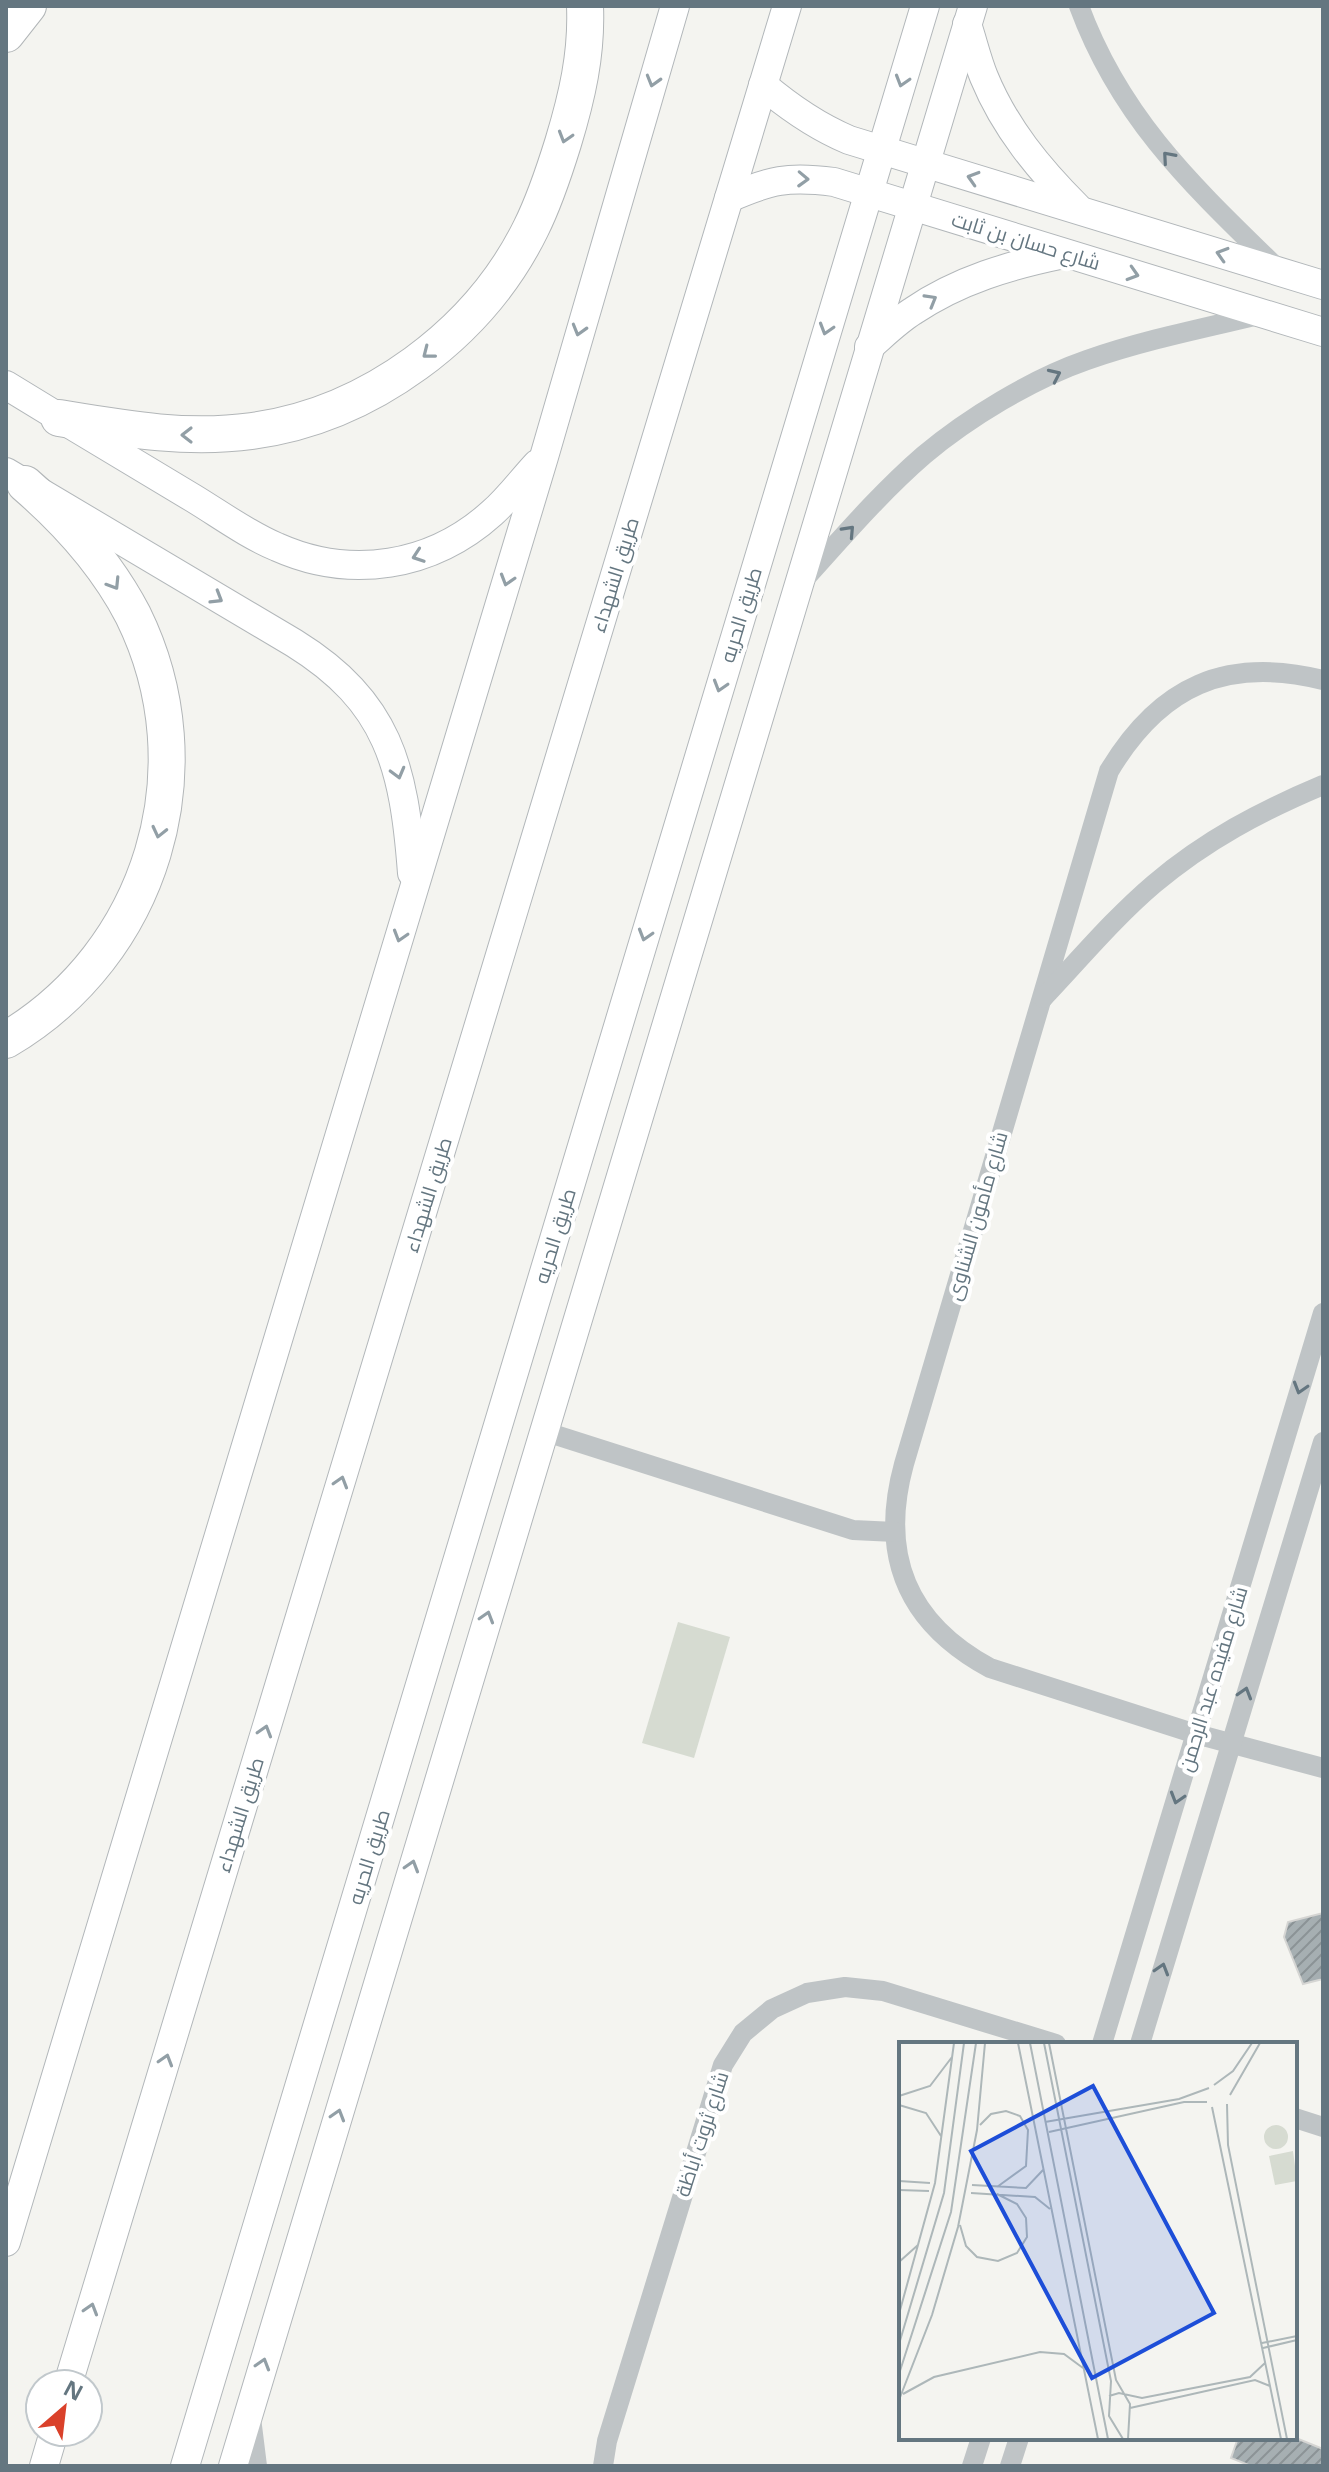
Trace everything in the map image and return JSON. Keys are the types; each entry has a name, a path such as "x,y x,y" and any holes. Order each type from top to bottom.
{"highway":[{"path":"6,34 28,6"},
{"path":"59,418 138,432 177,435 255,430 294,422 343,404 401,374 432,351 461,325 495,285 530,230 547,195 582,75 585,6"},
{"path":"6,1040 55,1006 82,981 125,921 154,854 166,782 166,739 161,697 150,656 133,616 87,544 58,512 16,478"}],"street":[{"path":"6,2242 544,457 675,6"},
{"name":"طريق الشهداء","path":"73,2368 787,6"},
{"name":"طريق الحريه","path":"185,2466 925,6"},
{"path":"1079,6 1122,96 1165,155 1281,273"},
{"path":"970,15 984,77 1009,126 1041,171 1080,211"},
{"path":"233,2466 970,15"},
{"path":"763,85 818,127 849,140 1323,285"},
{"name":"شارع حسان بن ثابت","path":"729,198 764,183 799,177 834,182 1323,332"},
{"path":"869,347 912,311 960,284 1012,264 1066,253"},
{"path":"797,588 881,497 925,455 975,418 1028,387 1084,361 1152,340 1263,313"},
{"path":"6,385 275,546 299,556 351,566 402,561 450,542 491,514 544,457"},
{"path":"16,478 305,650 355,692 378,724 395,760 406,804 414,889"},
{"name":"شارع مأمون الشناوى","path":"1323,680 1273,672 1250,672 1214,679 1181,693 1152,714 1128,740 1109,771 904,1464 896,1493 895,1532 897,1554 906,1583 921,1610 940,1633 963,1653 990,1668 1196,1734 1323,1768"},
{"path":"1040,1001 1153,885 1207,843 1266,809 1323,785"},
{"name":"شارع مفيده عبد الرحمن","path":"1102,2042 1323,1313"},
{"path":"543,1431 853,1530 895,1532"},
{"name":"شارع مفيده عبد الرحمن","path":"1141,2042 1323,1442"},
{"name":"شارع ثروت أباظة","path":"603,2466 607,2441 723,2065 743,2033 784,2003 807,1993 845,1987 883,1991 1026,2039"},
{"path":"1102,2042 1123,2039 1128,2042"},
{"path":"1297,2119 1323,2127"},
{"path":"206,2400 228,2409 250,2407"},
{"path":"250,2407 257,2466"},
{"path":"972,2466 980,2440"},
{"path":"1010,2466 1018,2440"}],"shaded area":[{"path":"678,1622 730,1637 694,1758 642,1743"}],"building":[{"path":"1323,1913 1323,1979 1303,1984 1284,1937 1288,1922"},
{"path":"1297,2438 1323,2449 1323,2466 1251,2466 1231,2458 1237,2440"}]}
